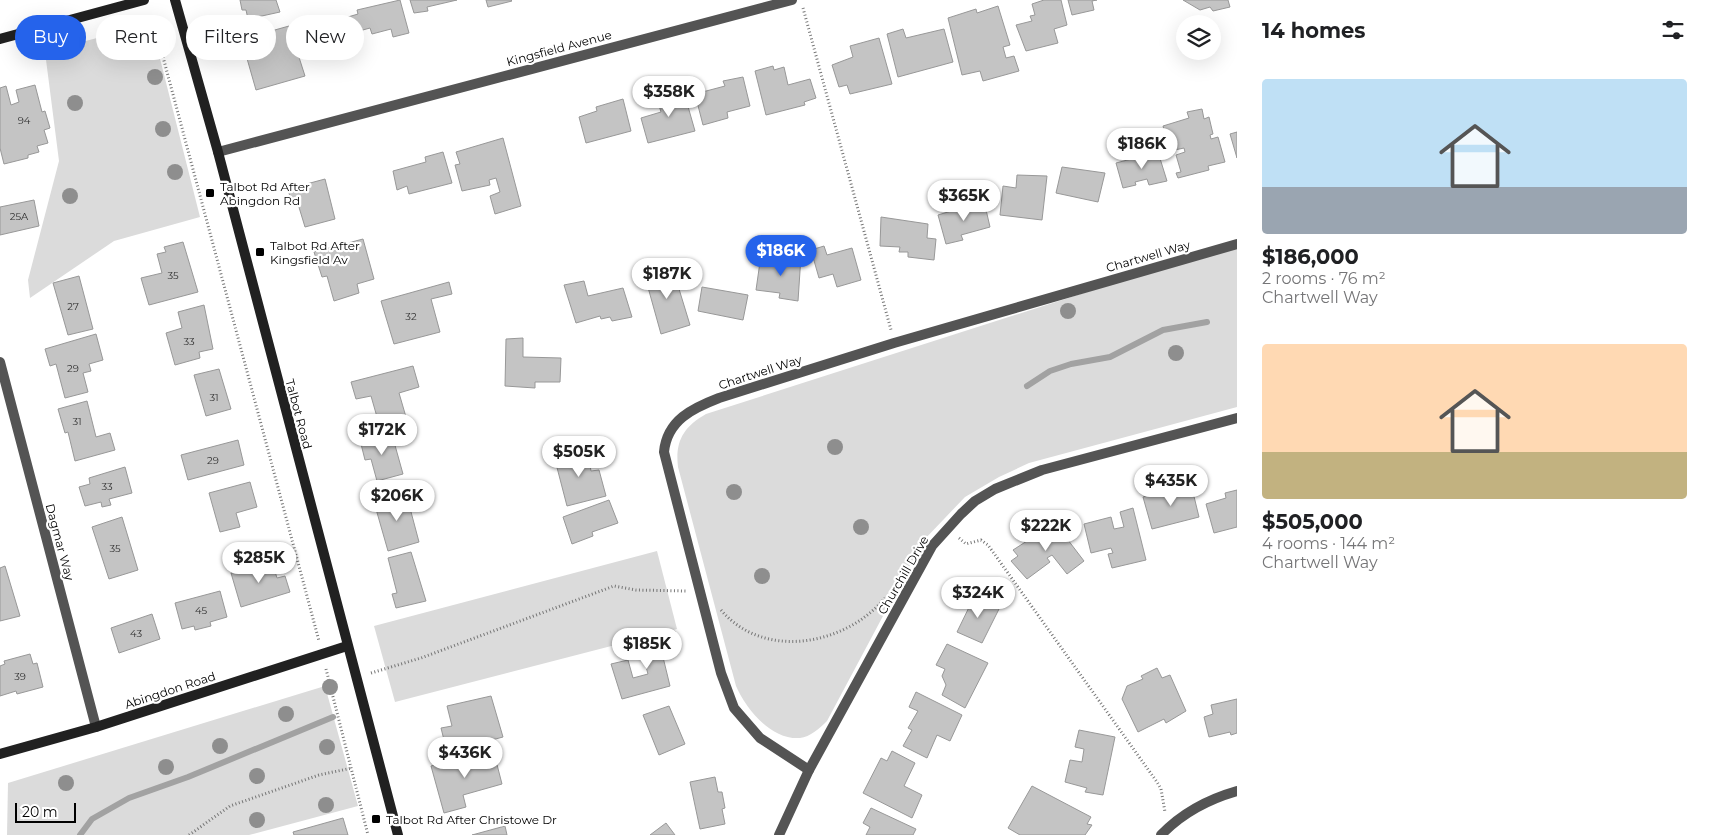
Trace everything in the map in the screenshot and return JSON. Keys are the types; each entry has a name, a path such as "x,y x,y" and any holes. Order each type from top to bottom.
{"main road":[{"path":"0,39 144,0"},
{"name":"Talbot Road","path":"175,0 218,152 398,835"},
{"name":"Abingdon Road","path":"0,754 96,727 347,646"}],"street":[{"name":"Kingsfield Avenue","path":"218,152 792,0"},
{"name":"Chartwell Way","path":"809,770 760,738 734,708 721,673 664,452 665,441 676,421 695,408 719,398 894,343 1237,244"},
{"name":"Dagmar Way","path":"0,362 96,727"},
{"name":"Churchill Drive","path":"779,835 809,770 932,546 949,526 975,501 1016,480 1042,470 1237,418"},
{"path":"1161,835 1173,823 1222,795 1237,791"}],"path":[{"path":"801,0 894,343"},
{"path":"164,60 352,768 368,835"},
{"path":"949,526 966,544 981,540 988,545 1157,782 1161,790 1166,816 1173,823"},
{"path":"356,679 379,669 421,658 614,586 636,590 700,591"},
{"path":"718,607 728,619 751,633 799,643 821,638 848,626 878,605 890,590"},
{"path":"190,835 230,806 319,775 352,768"}],"shaded area":[{"path":"96,38 96,60 160,60 200,217 114,241 30,298 28,280 59,161 46,60 86,60 86,41"},
{"path":"1237,244 1237,407 1029,463 999,477 965,497 923,541 827,721 811,734 804,737 789,737 779,734 770,728 753,713 736,686 678,467 679,443 691,424 706,414"},
{"path":"657,551 677,629 395,702 374,626"},
{"path":"325,686 358,806 249,835 7,835 8,783"}],"building":[{"path":"240,0 276,0 280,12 266,15 247,15 246,10 242,10"},
{"path":"400,0 409,33 393,37 391,29 372,34 370,28 364,30 364,15 355,15 358,14 357,10"},
{"path":"410,0 457,0 427,7 428,11 414,13"},
{"path":"486,0 511,0 512,1 488,7"},
{"path":"1044,0 1061,0 1067,25 1054,29 1058,43 1026,51 1016,25 1032,21 1030,16 1035,15 1032,4"},
{"path":"1068,0 1097,0 1092,1 1094,10 1072,15"},
{"path":"1183,0 1228,0 1230,7 1213,11 1210,7 1200,10"},
{"path":"998,6 1010,45 1003,47 1006,58 1014,56 1019,71 983,81 980,71 962,75 948,18 976,9 977,13"},
{"path":"286,27 286,60 300,60 305,76 256,90 247,60 276,60 276,30"},
{"path":"903,29 906,38 944,29 953,62 898,77 887,34"},
{"path":"879,38 892,84 850,94 847,85 839,87 832,65 853,57 850,46"},
{"path":"773,66 774,70 784,67 788,85 810,79 816,98 804,102 805,105 766,115 755,71"},
{"path":"743,77 750,106 727,112 728,118 703,125 695,94 725,86 723,81"},
{"path":"35,85 42,112 45,111 50,128 44,130 48,143 37,146 39,152 28,155 28,158 4,164 0,148 0,88 6,86 11,105 19,102 16,90"},
{"path":"683,89 695,131 648,143 641,118 661,112 656,96"},
{"path":"623,99 631,131 586,143 579,117 597,111 596,107"},
{"path":"1202,109 1204,119 1209,117 1213,134 1210,135 1211,139 1218,137 1225,162 1208,166 1209,170 1178,178 1176,173 1181,172 1176,155 1185,152 1184,148 1170,151 1163,126 1189,118 1187,112"},
{"path":"1237,132 1237,158 1230,134"},
{"path":"503,138 521,206 495,214 490,196 500,192 496,178 489,180 490,185 462,191 455,165 460,164 456,152"},
{"path":"443,152 452,183 409,194 407,186 397,190 393,171 426,162 425,157"},
{"path":"1158,152 1167,181 1149,185 1147,179 1135,182 1136,185 1123,188 1116,163"},
{"path":"1062,167 1105,173 1098,202 1056,193"},
{"path":"1017,175 1047,176 1042,220 1000,215 1003,186 1016,188"},
{"path":"325,179 335,219 305,227 298,204 292,205 288,189"},
{"path":"34,200 39,226 0,235 0,207"},
{"path":"984,201 990,227 961,235 963,240 946,244 938,215"},
{"path":"881,217 928,224 927,238 936,239 934,260 908,257 908,252 899,252 900,247 880,246"},
{"path":"363,239 374,279 357,284 359,293 334,301 327,276 322,277 314,252"},
{"path":"183,242 198,292 149,305 141,278 162,273 157,254 166,252 164,247"},
{"path":"824,246 827,255 852,248 861,280 837,287 833,274 819,278 811,250"},
{"path":"780,254 801,256 798,301 779,298 780,293 756,290 760,262 779,264"},
{"path":"672,266 690,325 661,334 644,273"},
{"path":"79,276 93,329 68,335 53,283"},
{"path":"584,281 588,296 623,288 632,317 612,321 610,317 601,319 600,316 576,323 564,285"},
{"path":"449,282 452,294 431,299 440,332 394,344 381,301"},
{"path":"702,287 748,295 743,320 698,311"},
{"path":"204,305 213,349 199,352 200,358 175,365 166,333 182,328 178,312"},
{"path":"96,334 103,360 89,364 91,371 83,373 88,392 65,398 56,364 50,366 45,349"},
{"path":"523,338 523,357 561,358 560,382 535,382 535,388 505,386 506,339"},
{"path":"413,366 419,387 399,393 406,417 379,424 371,396 356,399 351,382"},
{"path":"219,369 231,409 206,416 194,375"},
{"path":"87,401 96,437 110,433 115,450 75,461 68,432 65,433 58,409"},
{"path":"391,431 403,474 377,481 371,459 365,460 360,440"},
{"path":"238,440 244,465 188,480 181,455"},
{"path":"587,449 591,471 599,470 606,496 567,506 554,456"},
{"path":"125,467 132,493 109,499 111,505 102,507 101,502 85,506 79,487 90,484 89,478"},
{"path":"250,482 257,507 236,513 240,527 220,532 209,493"},
{"path":"1191,484 1199,517 1152,529 1143,497"},
{"path":"1237,490 1237,527 1214,533 1206,504 1226,498 1225,493"},
{"path":"406,493 419,542 388,551 374,502"},
{"path":"609,500 618,523 592,532 593,536 572,544 563,517"},
{"path":"1133,508 1146,560 1112,568 1108,554 1113,553 1111,548 1091,553 1084,524 1111,517 1114,529 1124,527 1120,512"},
{"path":"122,517 138,570 109,579 92,527"},
{"path":"1055,523 1084,561 1067,574 1052,555 1047,558 1050,562 1027,579 1011,561 1018,556 1013,550"},
{"path":"411,552 426,601 396,608 392,594 397,593 388,558"},
{"path":"272,562 277,578 285,576 290,592 241,607 231,573"},
{"path":"5,566 20,616 0,621 0,568"},
{"path":"220,591 227,617 210,622 211,626 195,630 194,626 182,629 175,603"},
{"path":"975,595 1000,607 982,643 957,632"},
{"path":"152,614 160,639 119,653 111,628"},
{"path":"675,631 680,648 662,653 670,686 622,699 611,664 628,660 633,678 648,674 643,656 658,651 654,637"},
{"path":"947,644 988,663 965,708 942,695 946,685 942,676 945,669 936,665"},
{"path":"30,654 33,664 37,663 43,687 17,694 16,691 0,696 0,666 5,664 4,661"},
{"path":"1157,668 1162,678 1170,675 1186,711 1166,723 1164,719 1138,732 1122,699 1127,686 1143,679 1141,676"},
{"path":"916,692 962,715 950,741 937,735 927,758 903,746 912,730 908,728 918,711 909,707"},
{"path":"491,696 503,737 447,752 441,728 452,726 447,706"},
{"path":"1237,699 1237,733 1231,735 1230,732 1209,737 1204,717 1213,714 1211,705"},
{"path":"669,706 685,744 659,755 643,715"},
{"path":"1079,730 1115,737 1103,795 1085,792 1087,788 1065,782 1070,760 1082,762 1084,749 1075,747"},
{"path":"892,751 915,763 904,786 922,795 912,818 863,793 881,758 887,761"},
{"path":"494,753 502,784 463,795 466,807 444,813 431,766 473,754 474,758"},
{"path":"715,777 718,792 722,792 725,808 722,809 725,824 700,829 690,782"},
{"path":"1032,786 1091,817 1087,824 1092,825 1085,835 1020,835 1008,828"},
{"path":"871,808 916,829 913,835 866,835 870,827 863,823"},
{"path":"343,818 348,835 294,835 293,832"},
{"path":"666,823 675,835 650,835"},
{"path":"505,826 507,835 472,835"}],"waterway":[{"path":"1027,386 1050,371 1071,364 1110,357 1163,330 1207,322"},
{"path":"80,835 92,819 129,798 188,777 333,717"}],"place":[{"name":"Talbot Rd After Abingdon Rd","path":"210,193"},
{"name":"Talbot Rd After Kingsfield Av","path":"260,252"},
{"name":"Talbot Rd After Christowe Dr","path":"376,819"}]}
